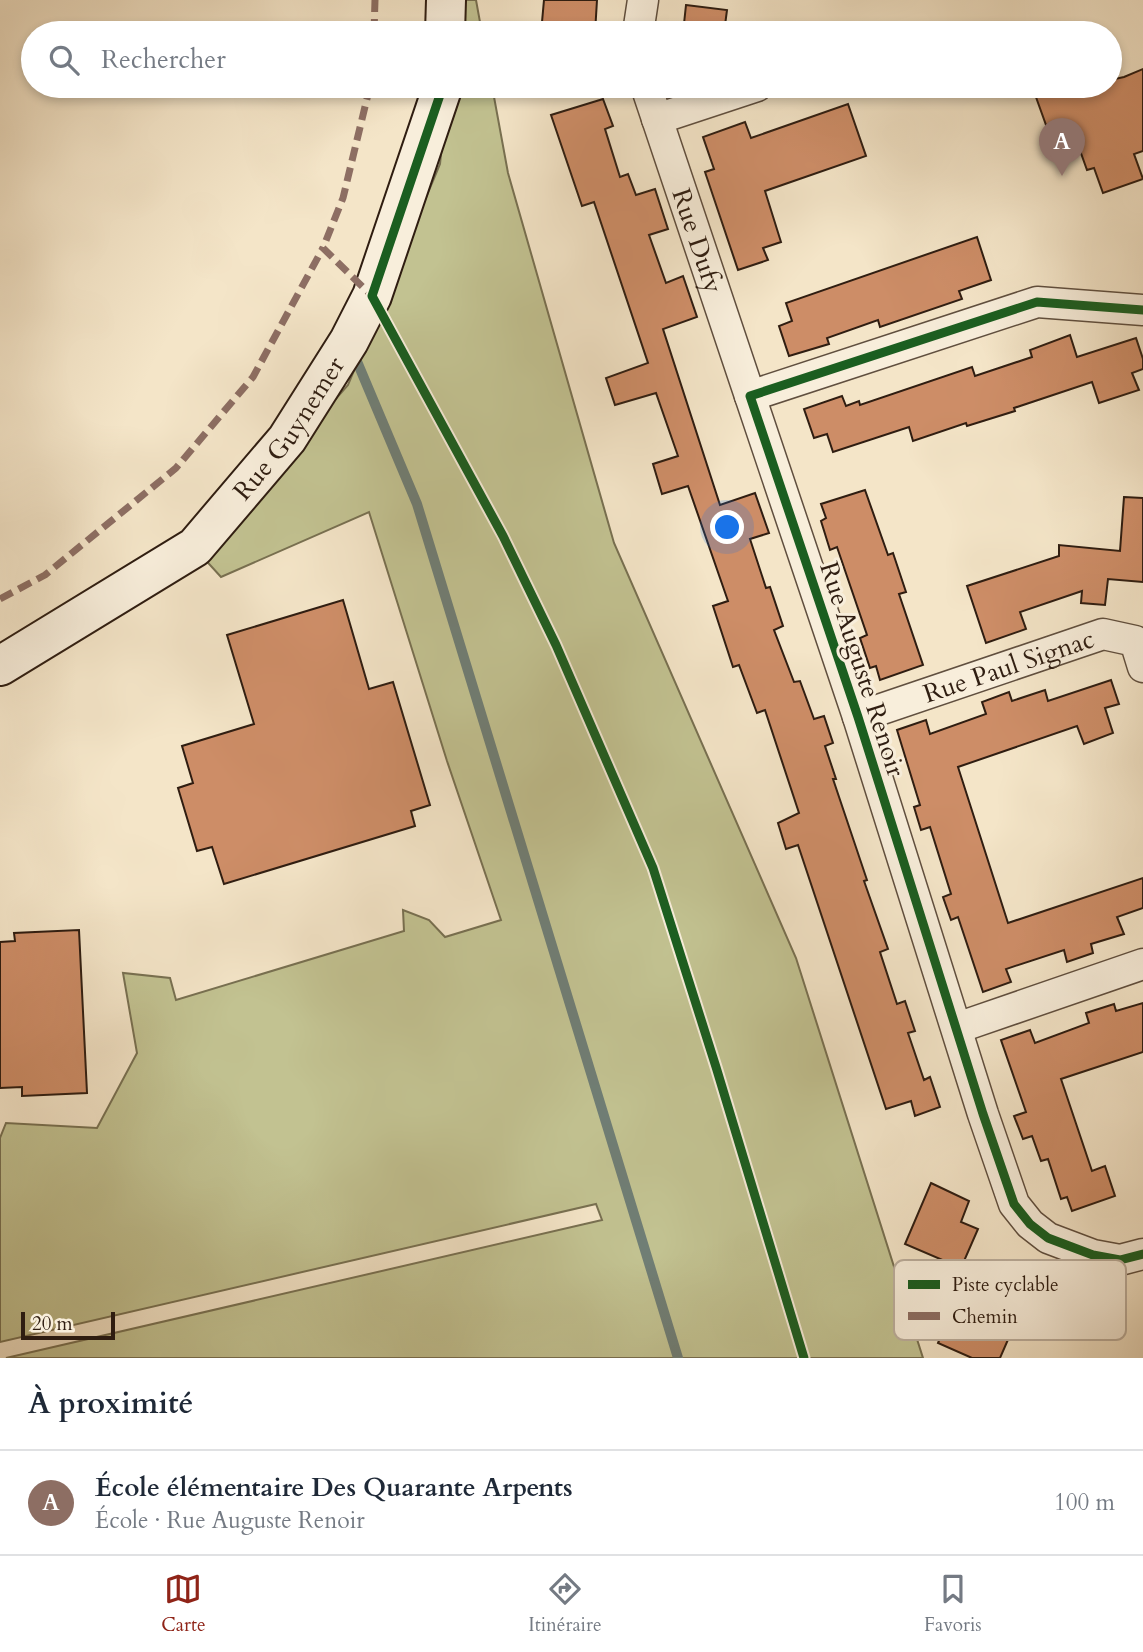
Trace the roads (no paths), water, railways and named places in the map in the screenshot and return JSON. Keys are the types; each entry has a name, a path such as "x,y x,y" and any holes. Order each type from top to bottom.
{"street":[{"path":"445,21 446,0"},
{"path":"640,21 643,0"},
{"name":"Rue Guynemer","path":"0,666 195,547 287,439 349,341 372,296 439,98"},
{"name":"Rue Dufy","path":"650,98 750,396"},
{"path":"657,119 721,98"},
{"path":"750,396 1037,302 1143,310"},
{"name":"Rue Auguste Renoir","path":"750,396 858,717 1014,1204 1030,1224 1048,1238 1093,1255 1120,1260 1143,1254"},
{"name":"Rue Paul Signac","path":"858,717 1102,634 1135,641 1143,667"},
{"path":"957,1028 1143,964"}],"waterway":[{"path":"353,352 417,504 678,1358"}],"place":[{"name":"École élémentaire Des Quarante Arpents","path":"1062,176"}]}
